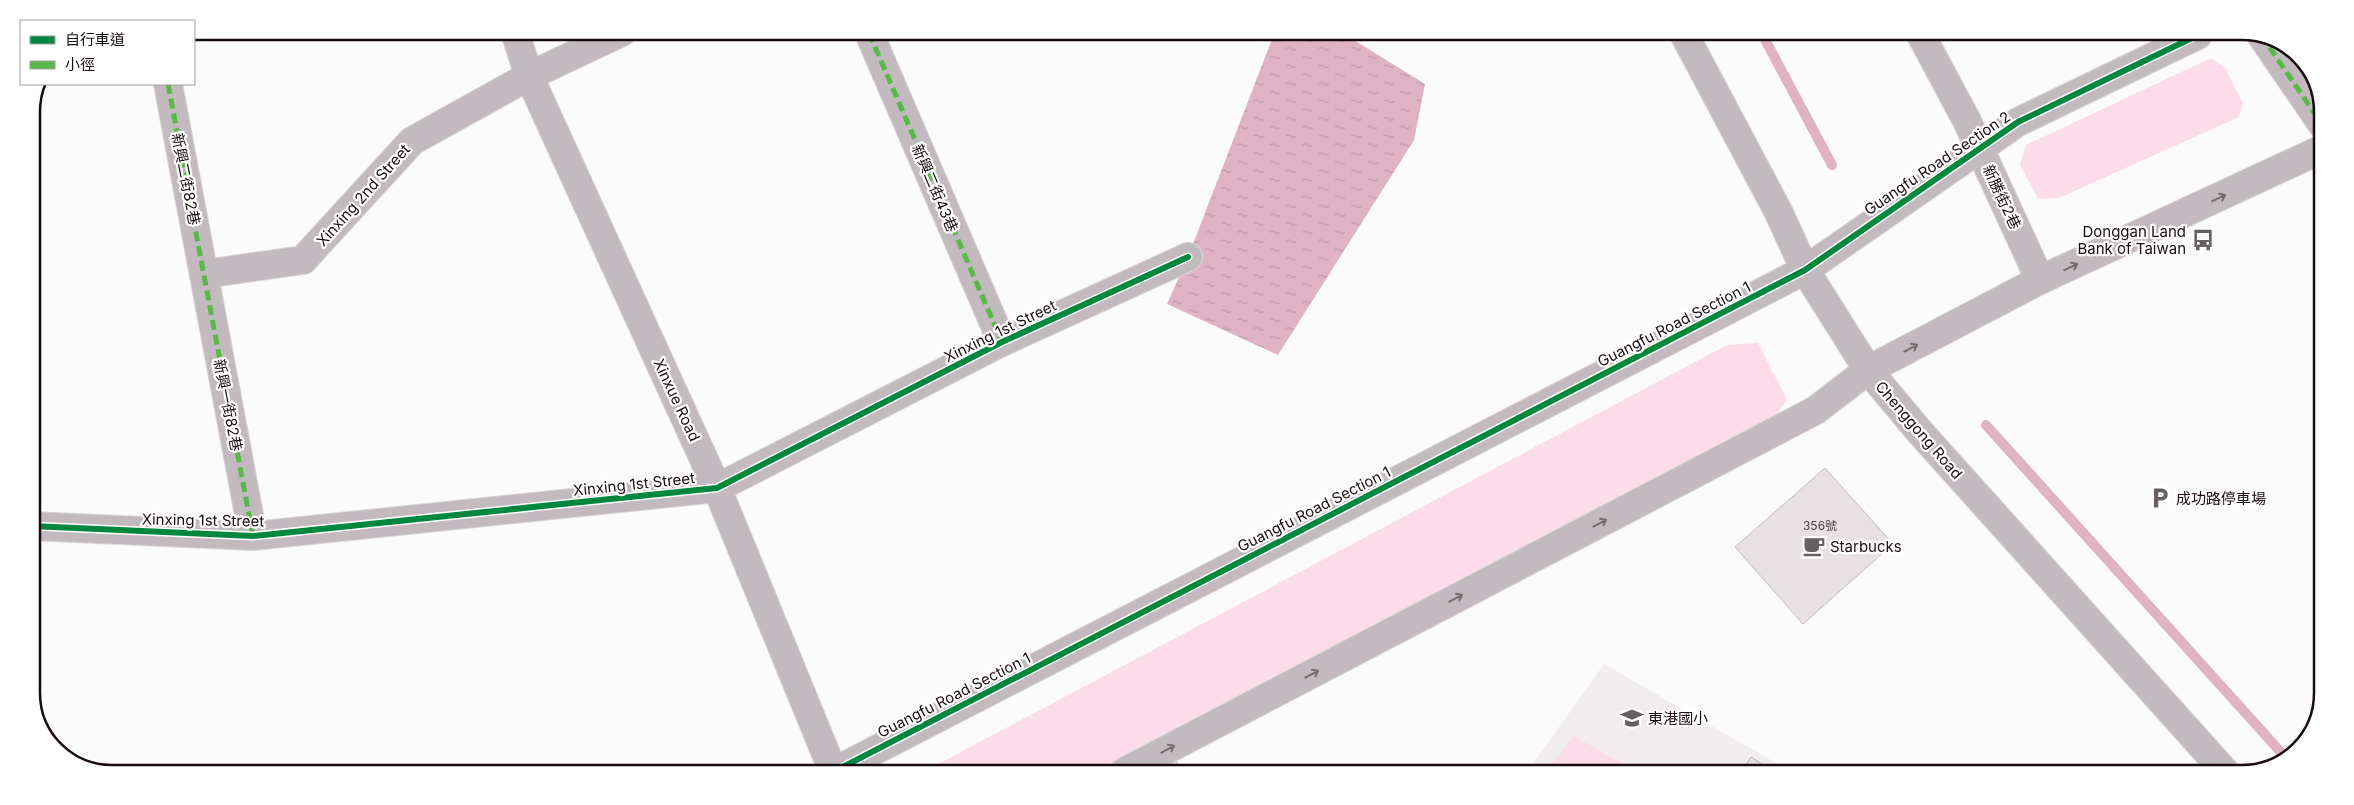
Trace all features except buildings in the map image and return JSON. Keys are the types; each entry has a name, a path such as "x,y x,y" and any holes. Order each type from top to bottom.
{"street":[{"name":"Xinxue Road","path":"518,40 529,76 717,488 832,765"},
{"name":"Xinxing 2nd Street","path":"204,274 303,260 412,141 529,76 605,40"},
{"name":"新興二街43巷","path":"872,40 1002,342"},
{"name":"Chenggong Road","path":"1687,40 1776,207 1805,270 1868,370 1919,431 2219,765"},
{"name":"新勝街2巷","path":"1924,40 1967,121 2040,280"},
{"name":"Guangfu Road Section 2","path":"1805,270 2018,122 2188,40"},
{"path":"2267,45 2314,112"},
{"name":"新興二街82巷","path":"168,85 204,274"},
{"path":"1137,765 1816,410 1868,370 2040,280 2314,153"},
{"name":"Xinxing 1st Street","path":"40,526 252,536 717,488 1002,342 1188,257"},
{"name":"Guangfu Road Section 1","path":"846,765 1805,270"},
{"name":"新興一街82巷","path":"204,274 252,536"}],"shaded area":[{"path":"2211,58 2225,68 2243,103 2239,117 2059,198 2038,199 2020,164 2026,145"},
{"path":"1758,343 1787,400 1772,420 1111,765 936,765 1727,345"},
{"name":"東港國小","path":"1604,664 1779,765 1532,765"},
{"path":"1574,736 1625,765 1551,765"}],"water":[{"path":"1272,40 1354,40 1425,84 1414,140 1278,355 1167,304 1188,257"}],"waterway":[{"path":"1765,40 1832,165"},
{"path":"1986,425 2282,753"}],"marked path":[{"path":"872,40 1002,342"},
{"path":"2268,45 2314,112"},
{"path":"168,85 253,536"}],"cycle path":[{"path":"847,765 1805,270 2018,122 2188,40"},
{"path":"40,526 253,536 717,488 1002,342 1188,257"}],"place":[{"name":"Donggan Land Bank of Taiwan","path":"2203,240"},
{"name":"成功路停車場","path":"2160,498"},
{"name":"Starbucks","path":"1814,546"},
{"name":"東港國小","path":"1632,718"}]}
